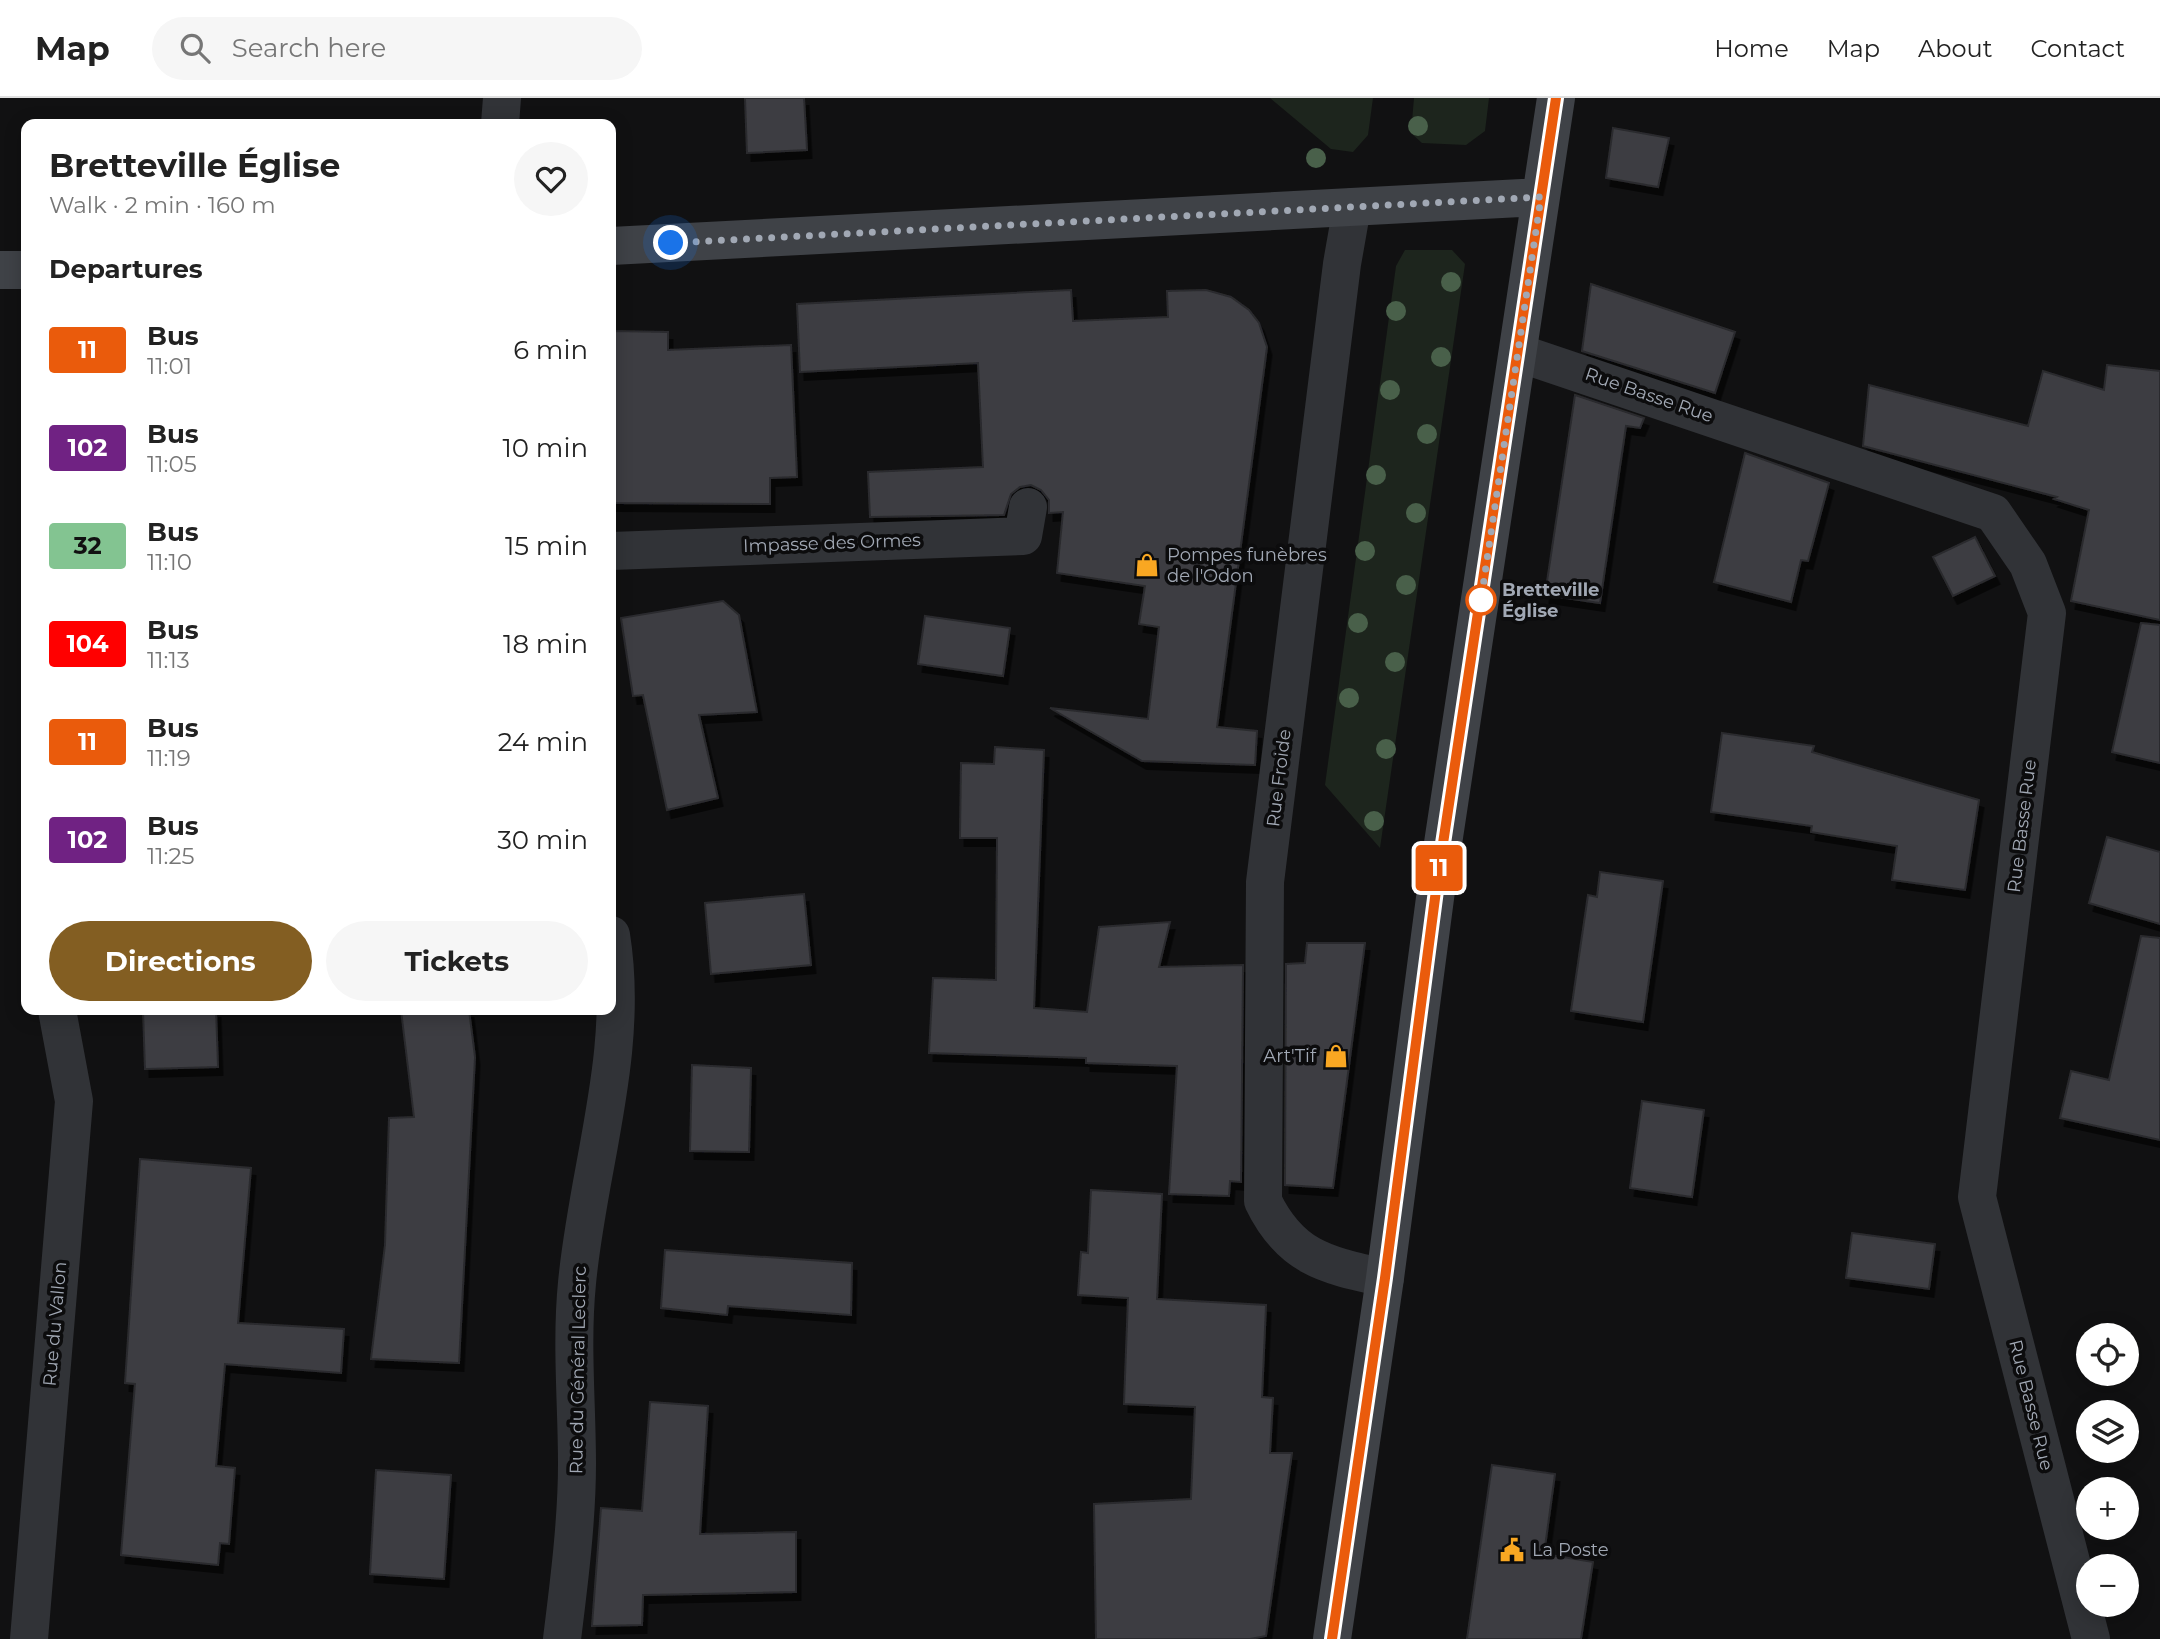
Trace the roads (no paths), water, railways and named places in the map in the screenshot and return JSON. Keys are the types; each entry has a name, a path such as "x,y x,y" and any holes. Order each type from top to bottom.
{"main road":[{"path":"1332,1639 1385,1278 1437,883 1556,98"},
{"path":"616,246 1541,197"},
{"path":"0,270 21,270"}],"street":[{"path":"500,119 502,98"},
{"name":"Rue Froide","path":"1352,207 1342,264 1265,882 1264,1201 1277,1229 1301,1250 1336,1267 1385,1278"},
{"name":"Rue Basse Rue","path":"1519,353 1993,513 2028,565 2047,613 1977,1197 2091,1639"},
{"name":"Impasse des Ormes","path":"616,551 1023,536 1028,507"},
{"name":"Rue du Général Leclerc","path":"562,1639 577,1468 577,1284 589,1194 611,1085 616,1000"},
{"name":"Rue du Vallon","path":"29,1639 74,1101 58,1015"}],"place":[{"name":"Pompes funèbres de l'Odon","path":"1147,565"},
{"name":"Bretteville Église","path":"1481,600"},
{"name":"Art'Tif","path":"1336,1056"},
{"name":"La Poste","path":"1512,1550"}]}
